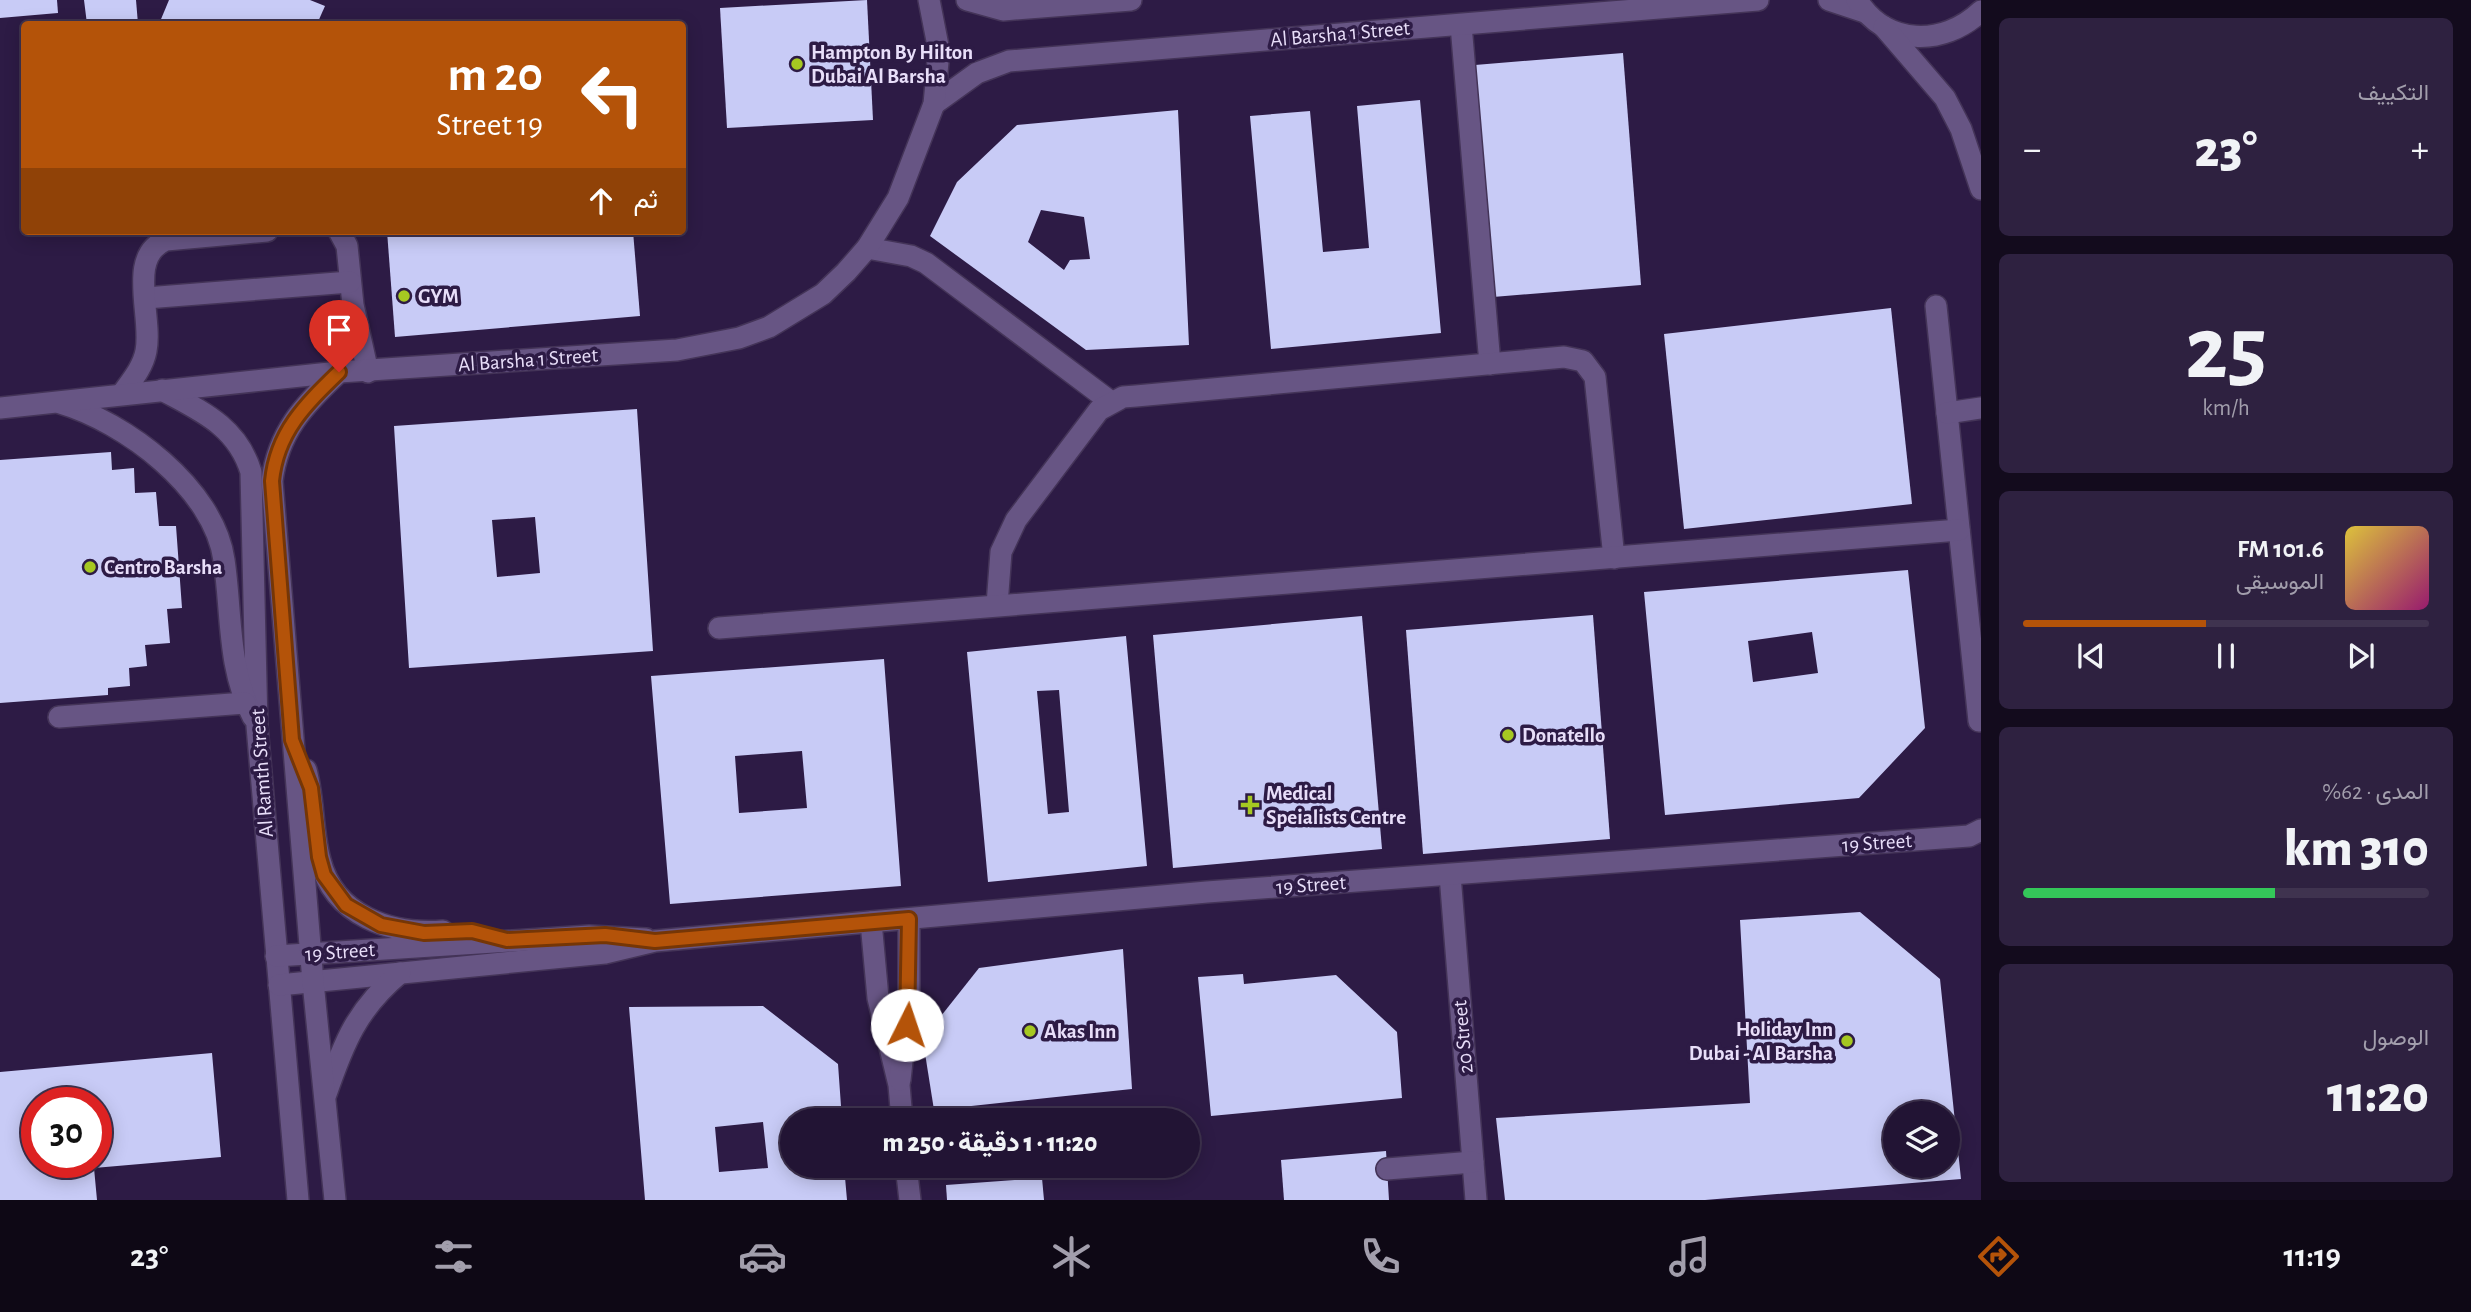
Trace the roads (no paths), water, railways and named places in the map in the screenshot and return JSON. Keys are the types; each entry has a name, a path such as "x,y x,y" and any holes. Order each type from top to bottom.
{"street":[{"name":"Al Barsha 1 Street","path":"0,408 339,372 677,350 718,343 769,327 823,294 867,248 898,198 934,104 939,51 929,0"},
{"path":"967,0 1003,9 1131,0"},
{"name":"Al Barsha 1 Street","path":"934,104 977,73 1009,61 1758,0"},
{"path":"1829,0 1861,6 1884,27 1945,98 1961,129 1981,189"},
{"path":"1884,27 1901,34 1937,37 1954,31 1981,11"},
{"path":"1461,25 1490,363"},
{"path":"122,394 141,366 147,348 144,262 152,247 159,243 231,235"},
{"path":"341,235 347,246 350,282 368,372"},
{"path":"867,248 926,262 1111,402"},
{"path":"146,298 350,282"},
{"path":"1936,306 1979,721"},
{"path":"997,605 999,564 1010,530 1090,420 1111,402 1136,396 1564,357 1574,357 1591,368 1595,377 1614,558"},
{"name":"Al Ramth Street","path":"335,1200 310,953 273,496 274,467 282,439 295,416 339,372"},
{"name":"Al Ramth Street","path":"162,390 227,428 243,450 251,472 257,726 298,1200"},
{"path":"55,402 97,416 134,439 188,490 208,514 224,559 232,647 244,698 257,726"},
{"path":"1947,412 1981,408"},
{"path":"719,628 1959,530"},
{"path":"60,713 244,698"},
{"path":"292,740 311,788 319,857 324,875 346,905 362,917 400,930 472,931 507,940"},
{"name":"19 Street","path":"279,985 605,953 655,941 871,922 1977,836"},
{"name":"20 Street","path":"1450,875 1476,1200"},
{"path":"899,1085 909,995 909,919"},
{"path":"871,922 878,998 899,1085 901,1108"},
{"name":"19 Street","path":"276,956 605,935 655,941"},
{"path":"324,1099 355,1021 375,995 400,973"},
{"path":"1387,1169 1473,1162"},
{"path":"907,1178 909,1200"}],"place":[{"name":"Hampton By Hilton Dubai Al Barsha","path":"797,64"},
{"name":"GYM","path":"404,296"},
{"name":"Centro Barsha","path":"90,567"},
{"name":"Donatello","path":"1508,735"},
{"name":"Medical Speialists Centre","path":"1250,805"},
{"name":"Akas Inn","path":"1030,1031"},
{"name":"Holiday Inn Dubai - Al Barsha","path":"1847,1041"}]}
